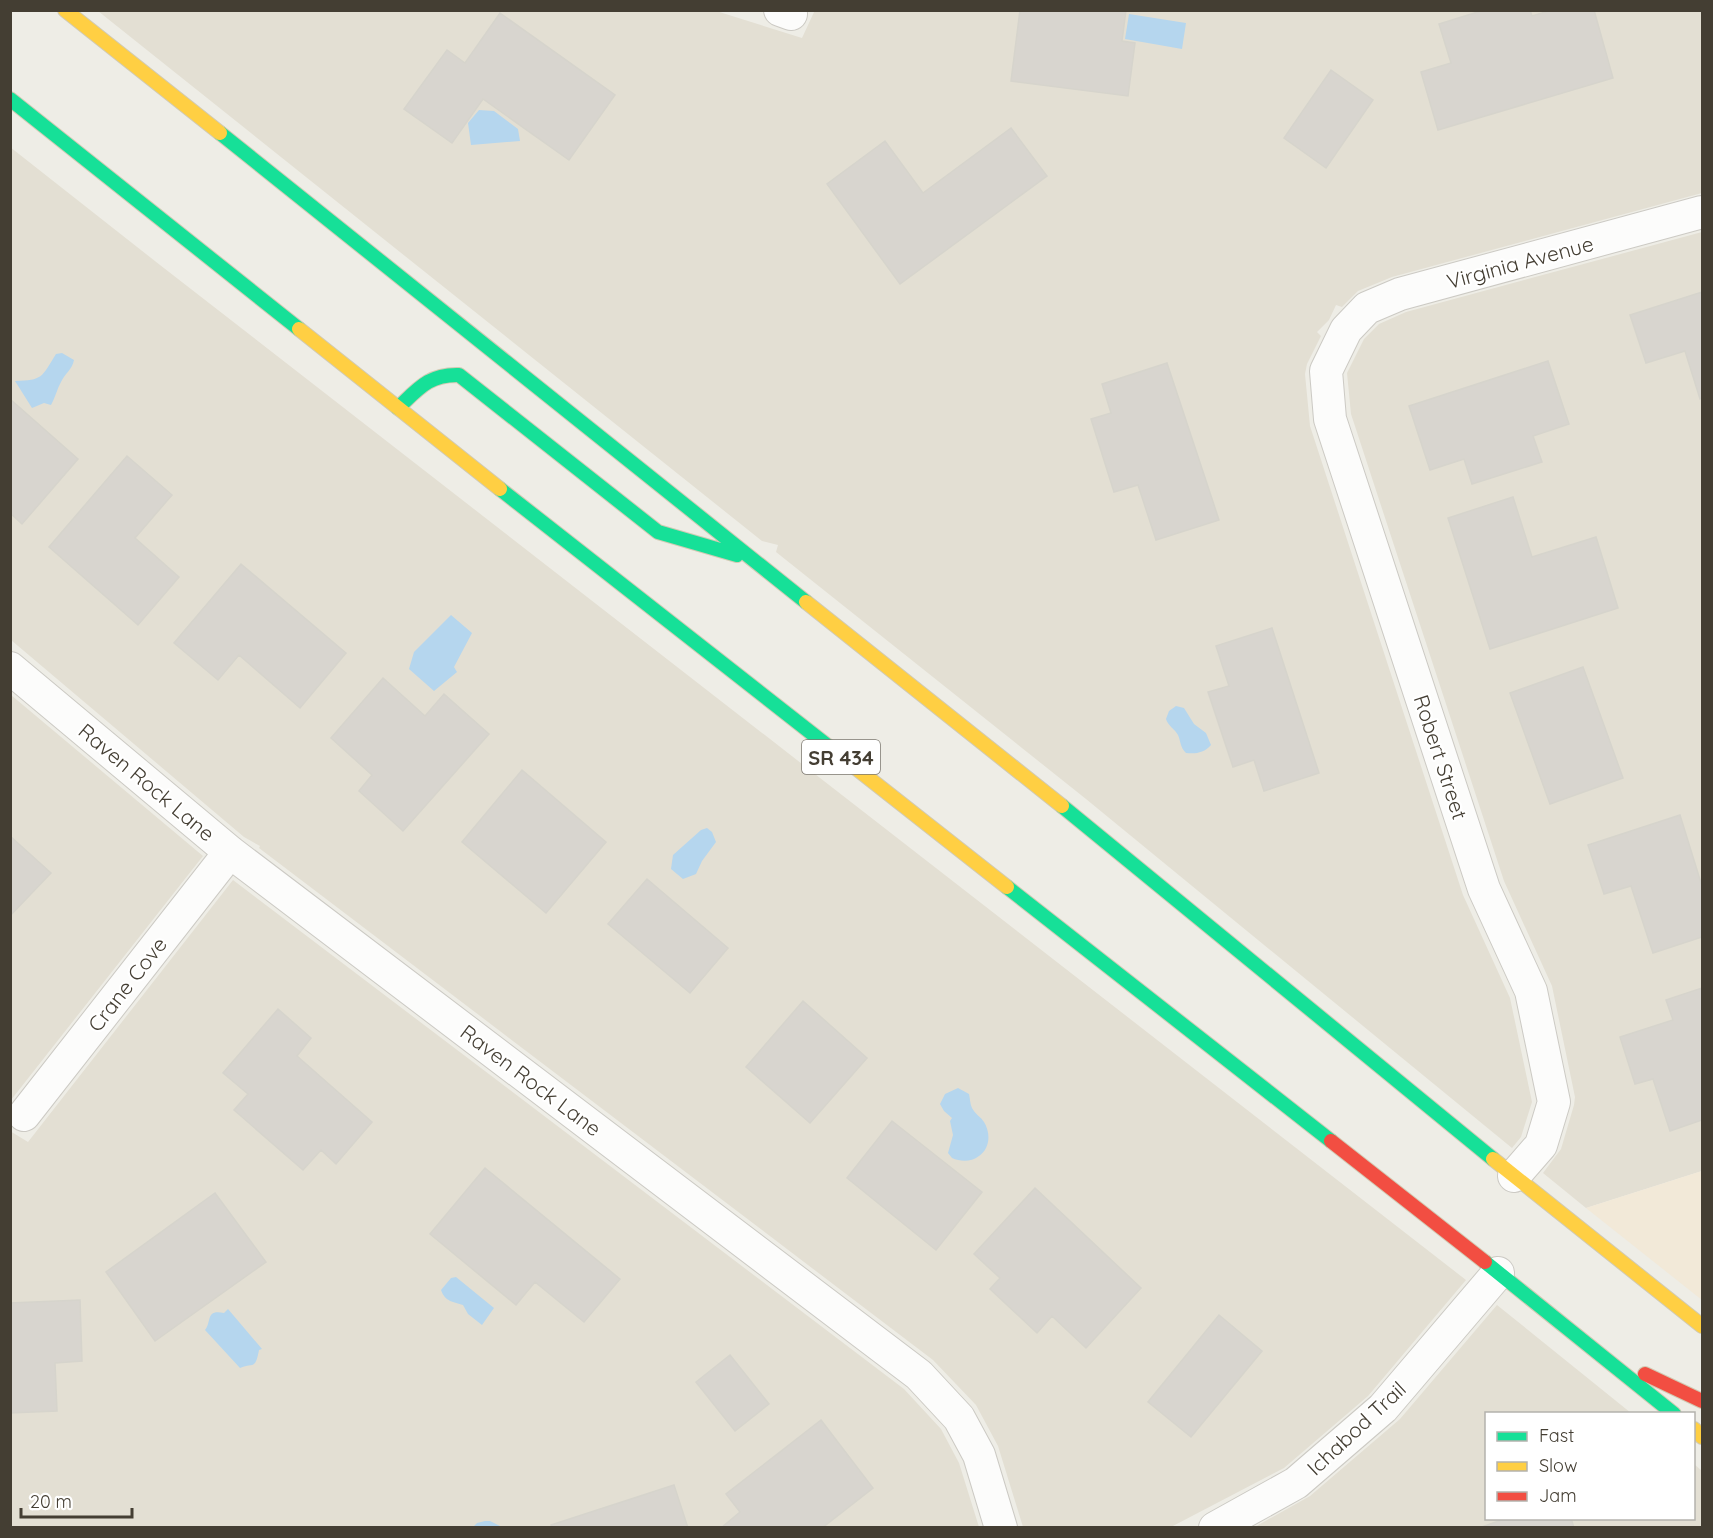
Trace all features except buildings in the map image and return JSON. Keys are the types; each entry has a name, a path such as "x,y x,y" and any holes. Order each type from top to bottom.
{"main road":[{"path":"65,10 1071,813 1514,1176 1702,1326"},
{"name":"SR 434","path":"10,99 398,408 1673,1412"},
{"path":"398,408 433,378 445,374 459,375 658,532 751,558"},
{"path":"1595,1349 1702,1401"}],"street":[{"name":"Virginia Avenue","path":"1347,330 1367,308 1400,294 1702,212"},
{"name":"Robert Street","path":"1347,330 1326,371 1330,419 1484,889 1531,992 1554,1102 1541,1145 1514,1176"},
{"name":"Raven Rock Lane","path":"10,668 230,852 919,1375 959,1418 979,1455 1001,1527"},
{"name":"Crane Cove","path":"24,1115 230,852"},
{"name":"Ichabod Trail","path":"1215,1527 1296,1483 1383,1408 1497,1273"}],"shaded area":[{"path":"713,10 802,38 815,10 1702,11 1702,193 1392,277 1358,291 1342,307 1336,305 1329,320 1317,332 1321,336 1307,364 1305,374 1310,426 1463,895 1510,998 1532,1102 1521,1137 1512,1148 1086,799 776,552 778,545 762,541 98,11"},
{"path":"10,147 1466,1280 1368,1396 1284,1468 1171,1527 1023,1527 998,1446 976,1405 933,1360 259,848 260,846 244,837 11,640"},
{"path":"1702,232 1702,1171 1586,1208 1543,1173 1561,1149 1575,1097 1552,986 1504,881 1351,414 1347,373 1364,339 1379,324 1406,312"},
{"path":"11,695 203,856 11,1100"},
{"path":"233,880 904,1389 941,1429 959,1463 979,1527 11,1527 10,1131 28,1142"},
{"path":"1702,1171 1702,1300 1586,1208"},
{"path":"1497,1305 1630,1412 1485,1412 1485,1520 1695,1520 1695,1465 1702,1471 1702,1527 1253,1528 1310,1496 1400,1419"}],"water":[{"path":"1129,14 1186,23 1182,49 1125,39"},
{"path":"479,110 494,111 518,129 520,141 471,145 468,123"},
{"path":"62,353 74,360 51,405 44,403 32,408 15,381 31,380 40,376 56,354"},
{"path":"451,615 472,633 454,667 457,672 434,691 409,669 414,652"},
{"path":"1176,706 1184,708 1194,724 1206,733 1211,745 1206,750 1193,753 1184,751 1178,735 1166,719 1169,711"},
{"path":"707,828 712,832 716,842 702,861 696,874 683,879 671,869 673,855 701,830"},
{"path":"958,1088 969,1094 972,1108 984,1122 988,1131 987,1145 983,1153 976,1158 962,1161 952,1158 948,1153 953,1135 950,1121 952,1118 940,1104 945,1094"},
{"path":"456,1277 494,1308 482,1325 468,1314 463,1305 450,1301 443,1294 441,1290 451,1278"},
{"path":"228,1309 262,1349 259,1350 253,1365 240,1368 205,1330 211,1315 218,1312 224,1313"},
{"path":"490,1521 502,1527 473,1527"}],"traffic: fast":[{"path":"10,99 299,329"},
{"path":"220,133 806,602"},
{"path":"398,408 418,389 432,380 449,375 459,375 658,532 737,555"},
{"path":"500,489 833,750"},
{"path":"1062,806 1493,1159"},
{"path":"1007,887 1331,1141"},
{"path":"1485,1262 1672,1412"}],"traffic: slow":[{"path":"65,10 220,133"},
{"path":"299,329 500,489"},
{"path":"806,602 1062,806"},
{"path":"833,750 1007,887"},
{"path":"1493,1159 1702,1326"},
{"path":"1695,1430 1702,1437"}],"traffic: jam":[{"path":"1331,1141 1485,1262"},
{"path":"1645,1374 1702,1401"}]}
